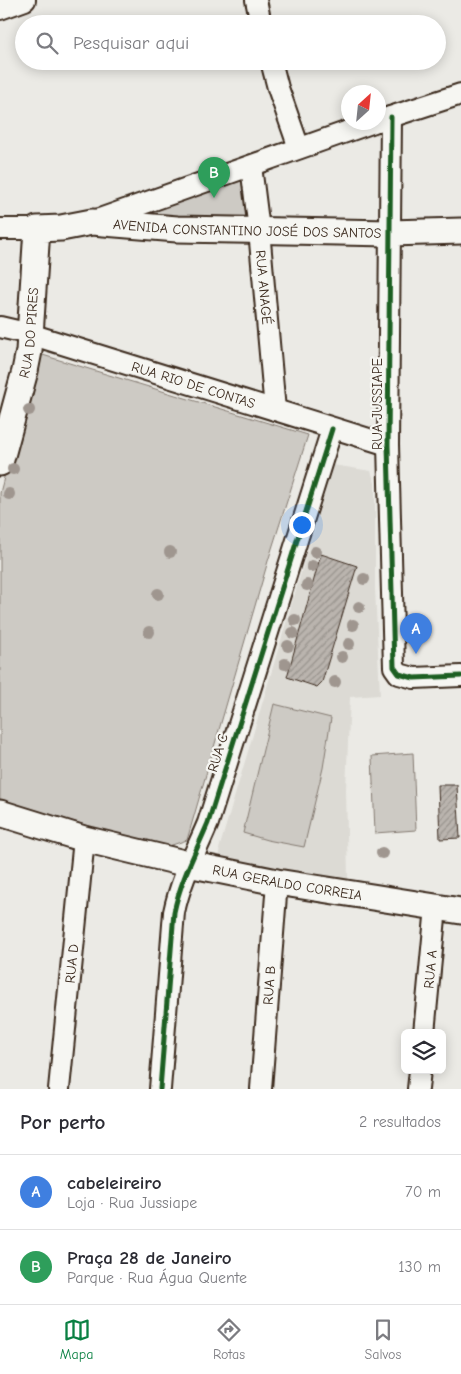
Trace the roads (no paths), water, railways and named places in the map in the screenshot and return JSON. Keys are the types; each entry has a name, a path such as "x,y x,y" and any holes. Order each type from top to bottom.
{"street":[{"path":"0,9 25,0"},
{"path":"256,0 260,15"},
{"path":"273,70 299,148"},
{"path":"386,118 461,94"},
{"path":"92,222 352,130"},
{"name":"RUA JUSSIAPE","path":"382,130 390,232 388,445 394,667 399,674 414,678 461,676"},
{"name":"RUA ANAGÉ","path":"251,166 259,230 275,410"},
{"name":"AVENIDA CONSTANTINO JOSÉ DOS SANTOS","path":"49,228 92,222 177,229 461,231"},
{"path":"0,228 49,228"},
{"name":"RUA DO PIRES","path":"0,463 25,371 49,228"},
{"name":"RUA RIO DE CONTAS","path":"0,327 30,334 388,445"},
{"name":"RUA C","path":"160,1089 174,912 177,898 188,864 208,824 332,429"},
{"name":"RUA GERALDO CORREIA","path":"0,813 84,838 188,864 277,882 461,911"},
{"name":"RUA D","path":"59,1089 84,838"},
{"name":"RUA B","path":"261,1089 277,882"},
{"name":"RUA A","path":"424,1029 436,907"},
{"path":"418,1089 420,1074"}],"place":[{"name":"Praça 28 de Janeiro","path":"214,198"},
{"name":"cabeleireiro","path":"416,654"}]}
